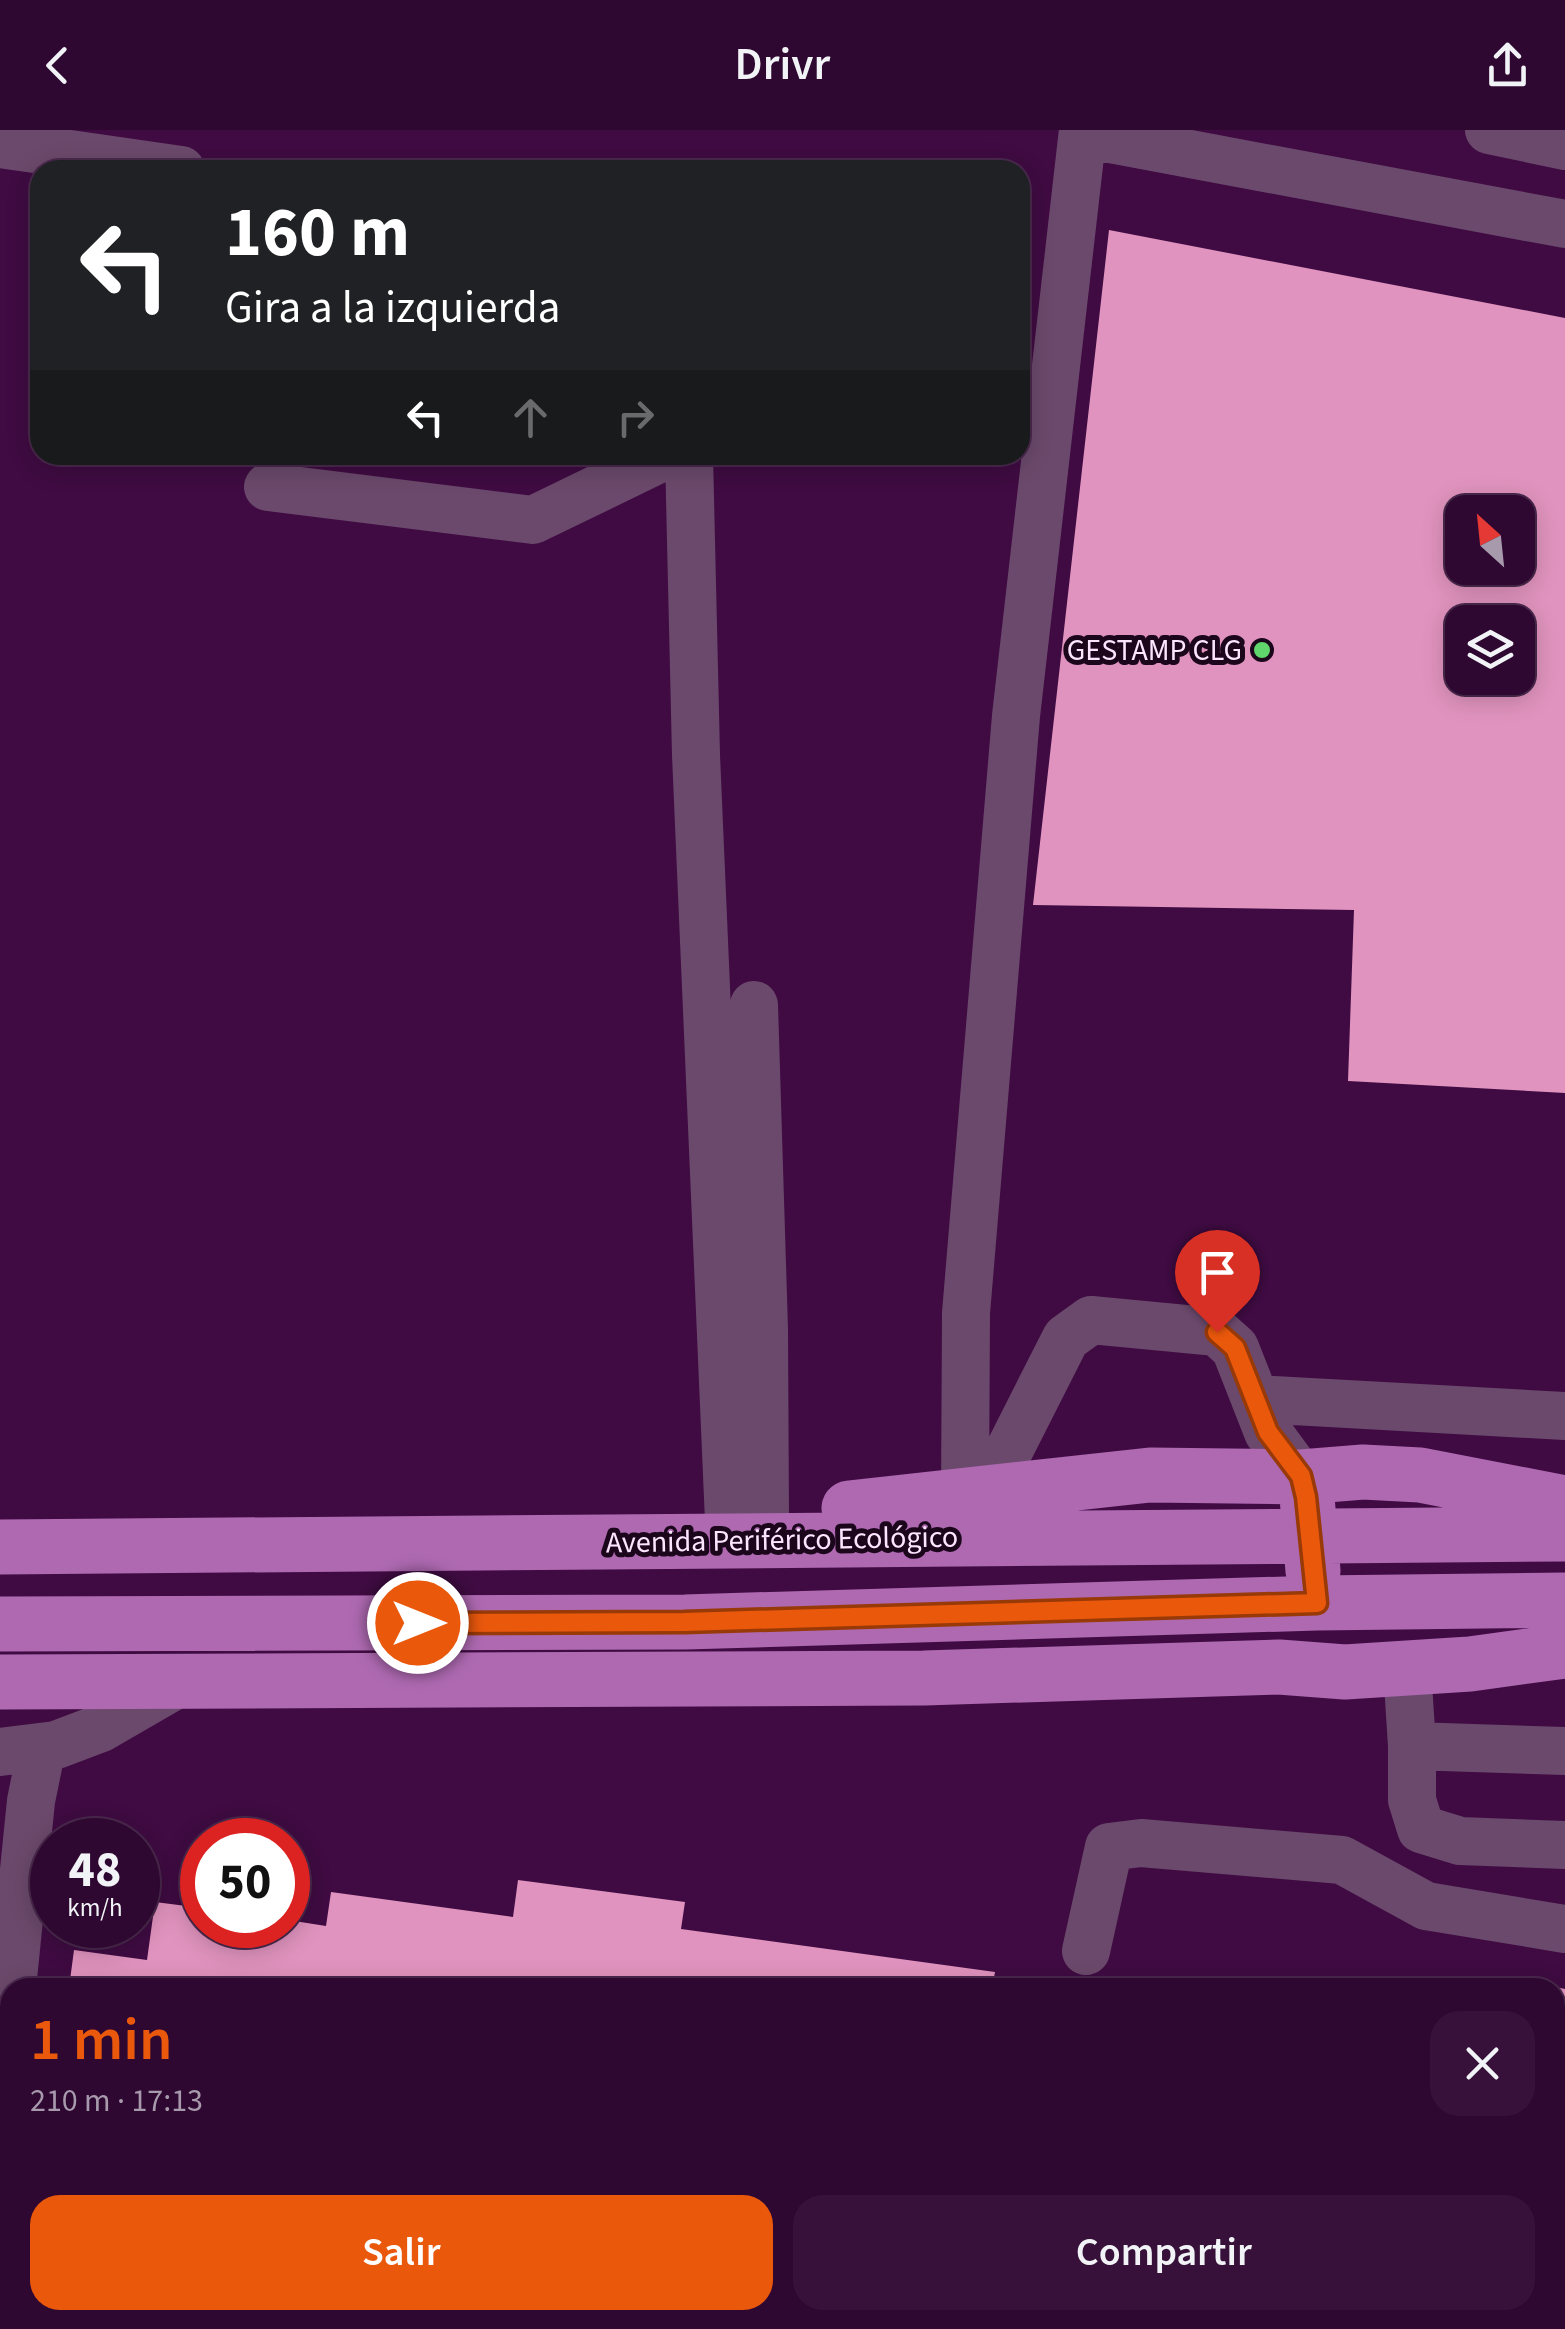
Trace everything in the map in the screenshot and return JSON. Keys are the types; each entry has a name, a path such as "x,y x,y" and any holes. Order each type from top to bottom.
{"main road":[{"path":"532,1542 1150,1475 1420,1475 1565,1503"},
{"path":"1278,1667 1304,1637 1317,1603 1301,1476"},
{"name":"Avenida Periférico Ecológico","path":"0,1547 1565,1534"},
{"path":"0,1624 684,1622 1317,1603 1565,1600"},
{"path":"684,1622 806,1654 924,1678"},
{"path":"0,1682 924,1678 1278,1667 1346,1672 1470,1664 1565,1651"}],"street":[{"path":"1489,130 1565,146"},
{"path":"977,1494 966,1313 1013,756 1083,132 1139,136 1565,224"},
{"path":"0,144 111,160"},
{"path":"268,486 533,520 646,465"},
{"path":"689,465 696,755 747,1519"},
{"path":"747,1519 764,1329 754,1004"},
{"path":"977,1494 1066,1338 1091,1320 1217,1332 1235,1348 1268,1432 1301,1476"},
{"path":"1255,1399 1565,1416"},
{"path":"1408,1668 1412,1800 1420,1829 1460,1841 1565,1844"},
{"path":"13,1978 32,1801 11,1754 56,1745 101,1728 184,1680"},
{"path":"1412,1746 1565,1751"},
{"path":"1086,1951 1110,1847 1141,1843 1342,1860 1426,1906 1565,1929"}],"building":[{"name":"GESTAMP CLG","path":"1109,230 1565,318 1565,1093 1348,1081 1354,910 1033,905"},
{"path":"518,1880 685,1902 681,1929 995,1972 994,1978 70,1978 74,1950 147,1960 149,1948 160,1948 160,1903 180,1905 180,1948 310,1948 310,1923 326,1926 331,1892 513,1917"}],"place":[{"name":"GESTAMP CLG","path":"1262,650"}],"route":[{"path":"418,1623 684,1622 1317,1603 1301,1476 1268,1432 1235,1348 1217,1332"}]}
